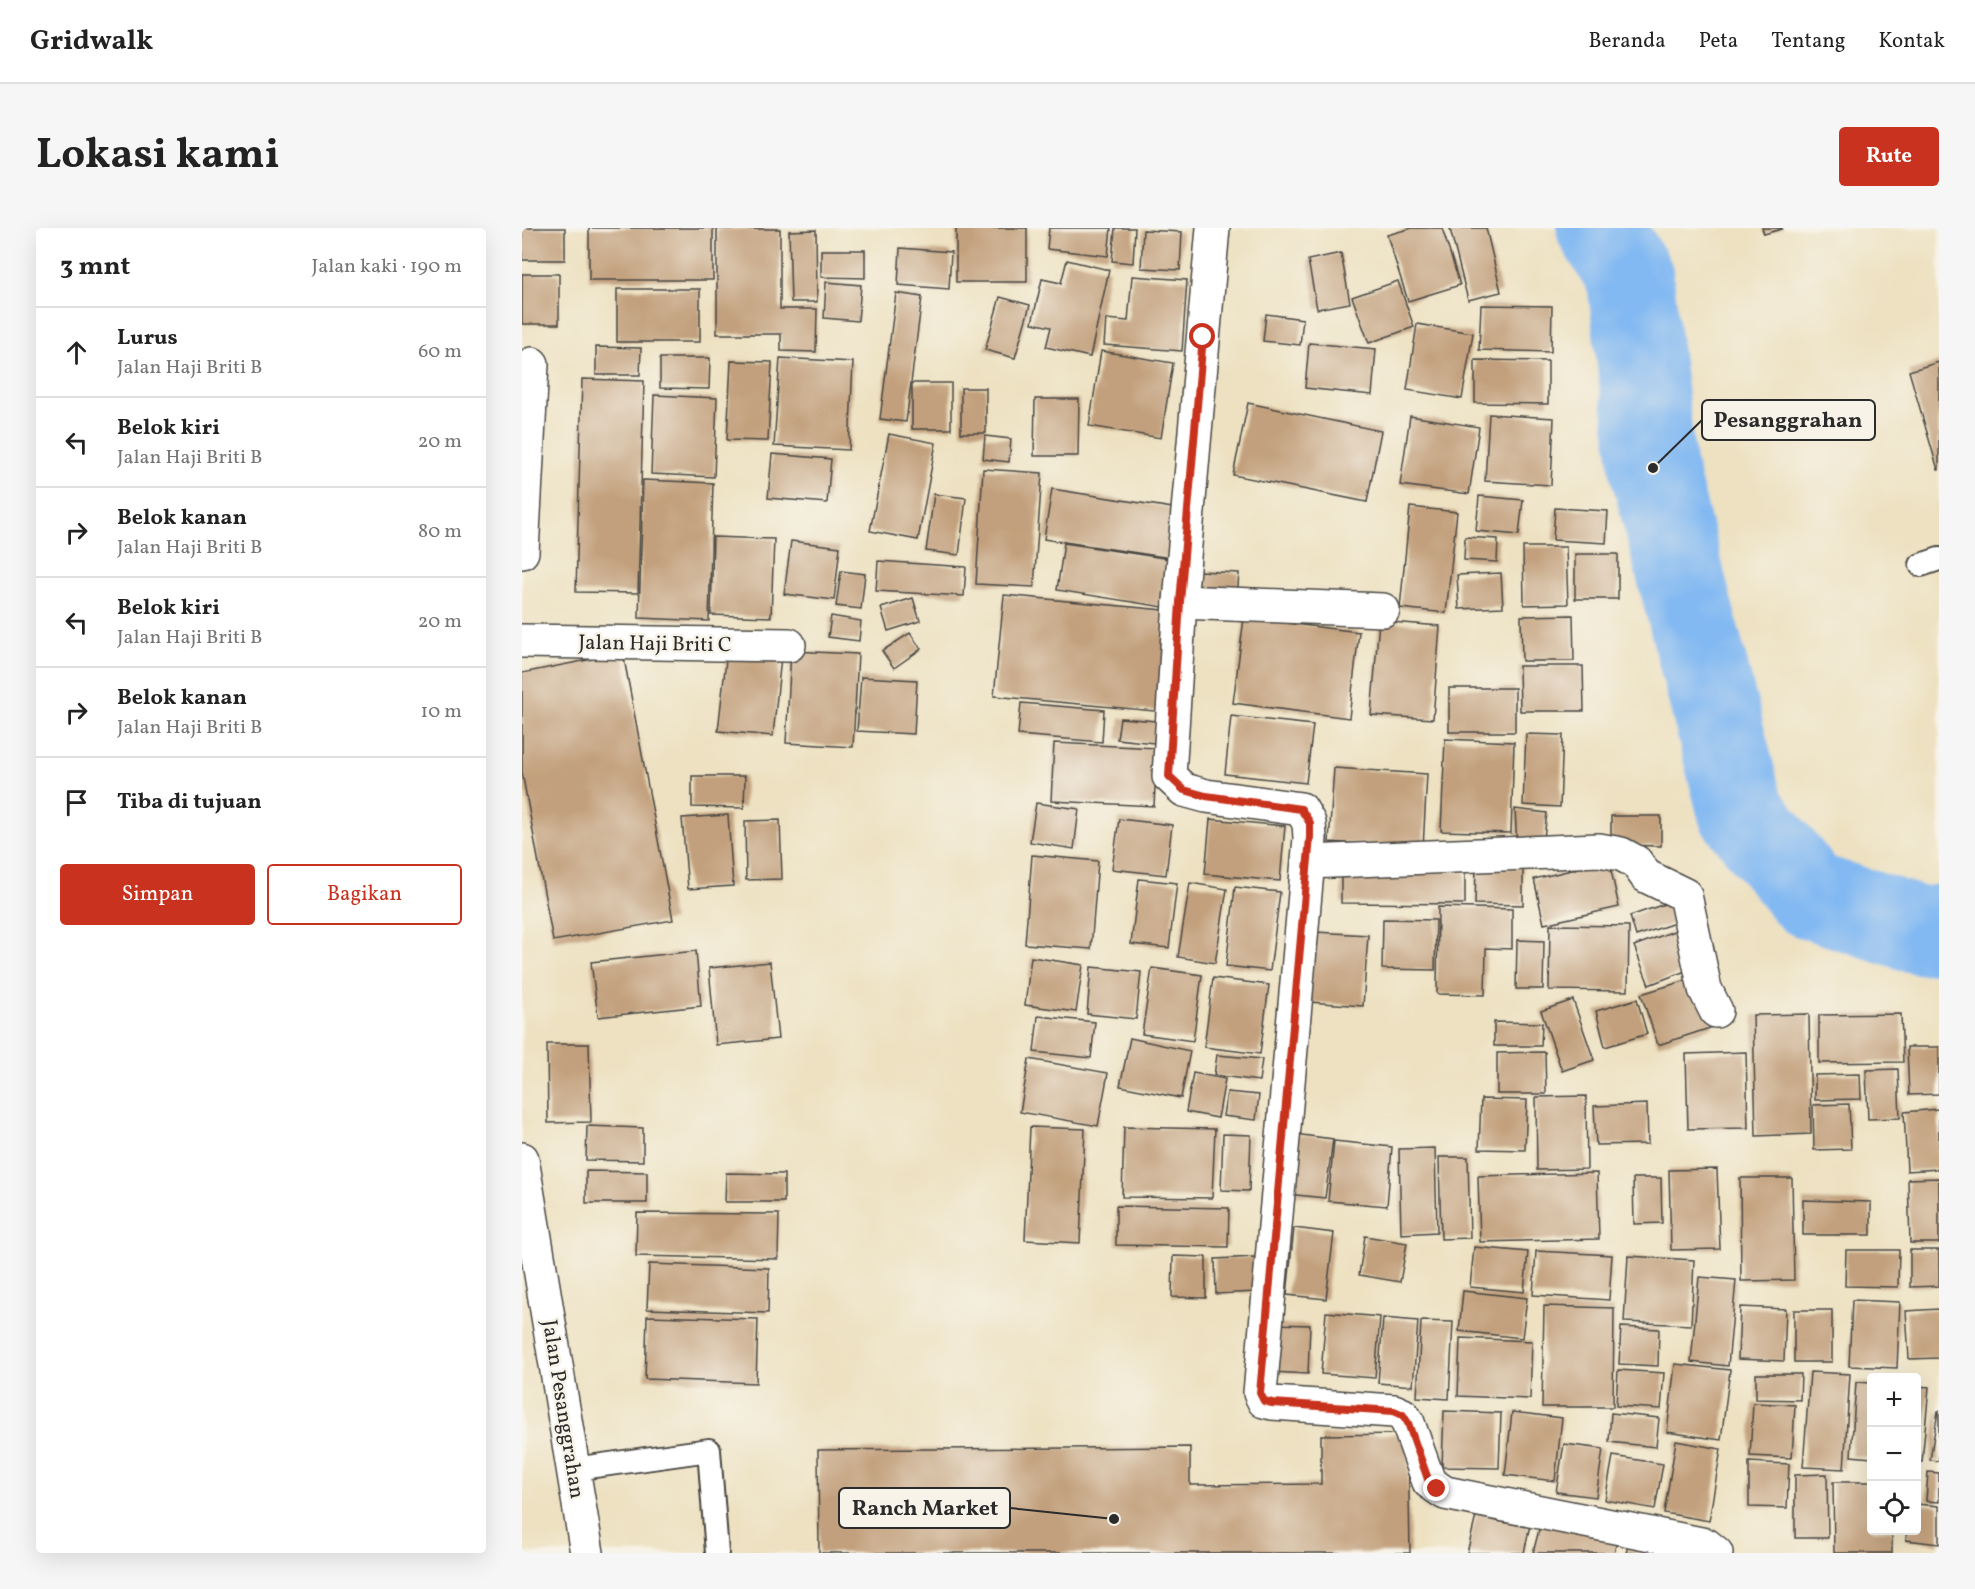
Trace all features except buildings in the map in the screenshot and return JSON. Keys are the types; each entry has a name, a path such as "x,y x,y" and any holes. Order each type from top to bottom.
{"street":[{"path":"1213,228 1180,602 1169,776 1184,790 1206,796 1301,809 1310,823 1260,1393 1264,1401 1272,1403 1394,1411 1403,1415 1429,1482 1445,1493 1706,1545 1716,1553"},
{"path":"522,552 532,364"},
{"path":"1180,602 1383,610"},
{"name":"Jalan Haji Briti C","path":"522,641 789,645"},
{"path":"1308,862 1599,850 1621,854 1636,862 1647,876 1685,895 1705,989 1716,1011"},
{"name":"Jalan Pesanggrahan","path":"522,1159 587,1553"}],"lane":[{"path":"574,1469 709,1450 717,1553"}],"waterway":[{"path":"1600,228 1630,277 1653,468 1741,811 1809,895 1921,931 1939,928"}],"place":[{"name":"Pesanggrahan","path":"1653,468"},
{"name":"Ranch Market","path":"1114,1519"}],"route":[{"path":"1203,337 1180,602 1169,776 1184,790 1206,796 1301,809 1310,823 1260,1393 1264,1401 1272,1403 1394,1411 1403,1415 1429,1482 1437,1489"}]}
